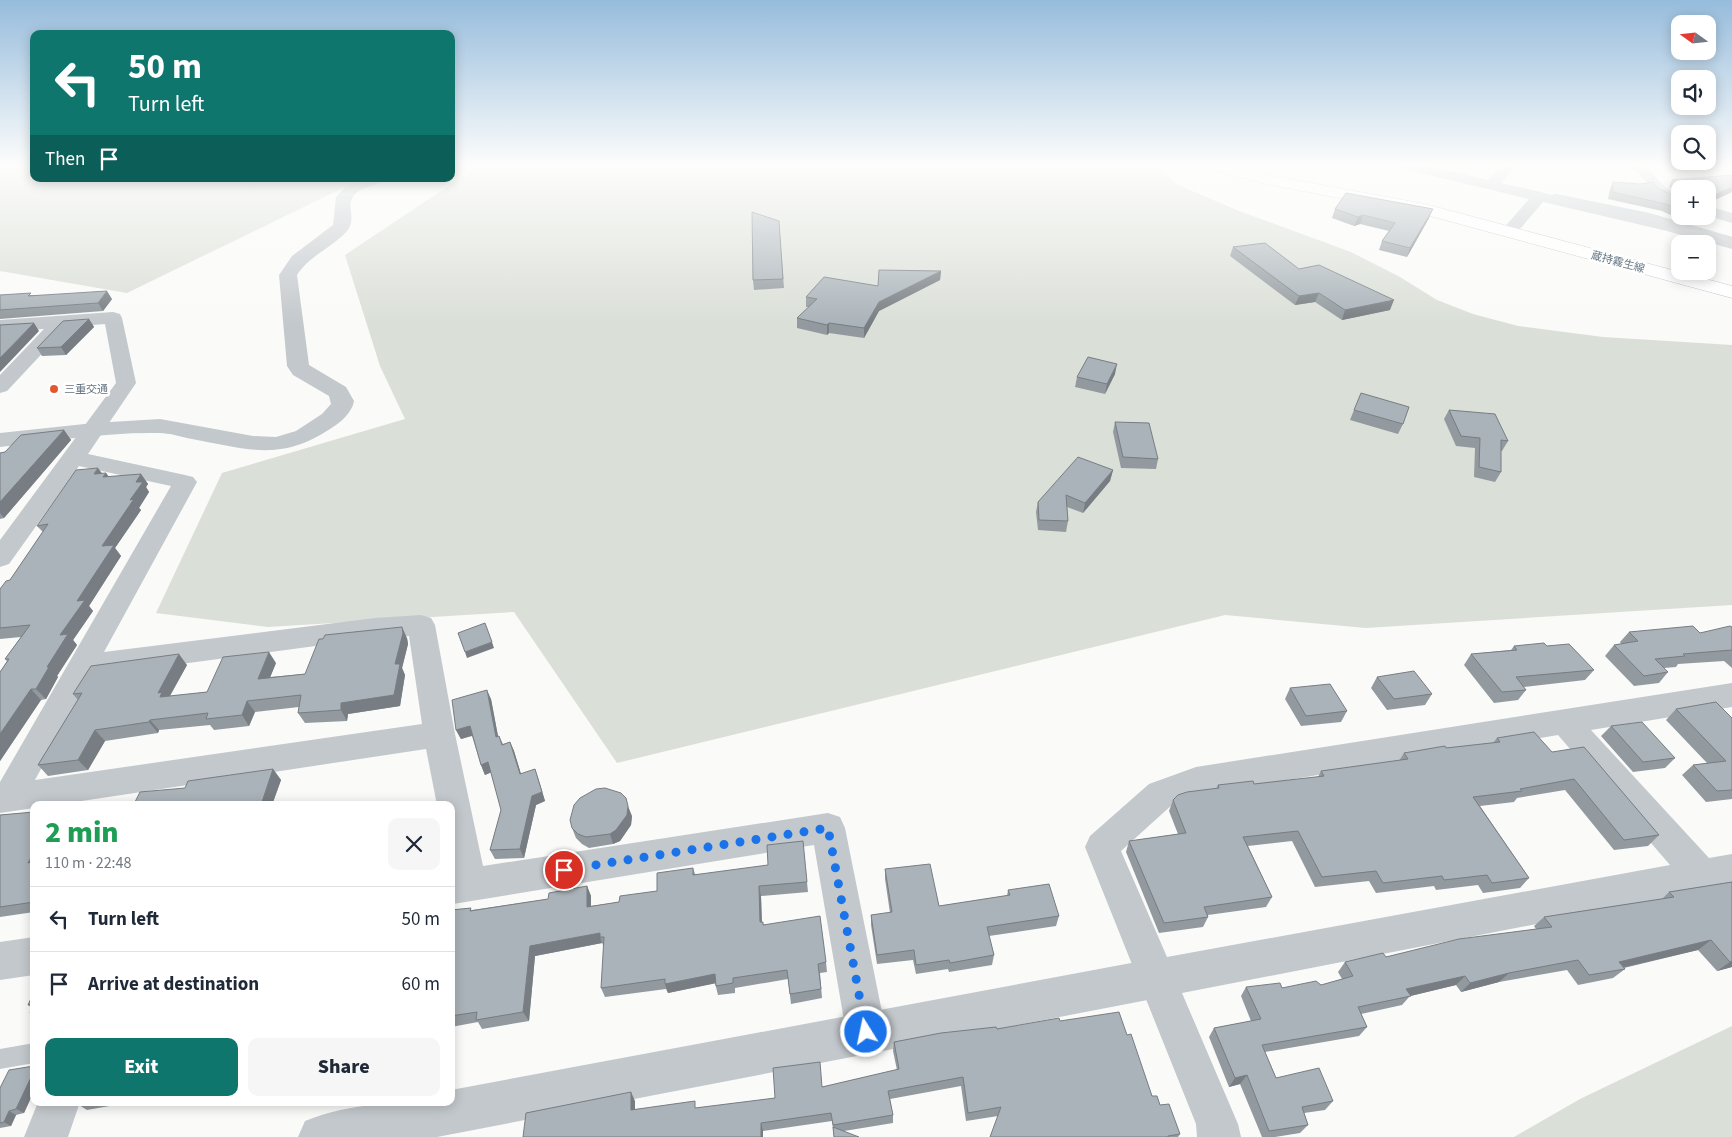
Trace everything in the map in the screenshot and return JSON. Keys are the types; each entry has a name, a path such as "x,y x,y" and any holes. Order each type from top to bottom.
{"main road":[{"name":"蔵持霧生線","path":"1457,218 1732,292"}],"street":[{"path":"0,440 94,430 160,426 253,443 277,444 304,436 338,412 343,401 338,392 298,366 288,275 298,260 340,228 344,218"},
{"path":"1508,233 1521,218"},
{"path":"1635,218 1732,244"},
{"path":"0,326 113,318 126,382 94,430 0,558"},
{"path":"3,380 61,322"},
{"path":"4,798 83,666 186,482 72,458"},
{"path":"83,666 375,628 421,625 448,801"},
{"path":"1219,1137 1217,1124 1102,847 1161,794 1196,780 1566,723 1732,695"},
{"path":"1566,723 1716,873"},
{"path":"4,798 439,734"},
{"path":"455,850 460,886 828,828 866,1032"},
{"path":"343,1135 866,1032 1716,873"},
{"path":"0,961 30,957"},
{"path":"46,1137 58,1106"}],"lane":[{"path":"0,1059 30,1054"}],"shaded area":[{"path":"0,218 281,218 127,293 0,271"},
{"path":"400,218 1258,218 1351,252 1400,277 1437,300 1473,314 1518,326 1603,337 1732,345 1732,605 1366,628 1225,615 617,763 514,612 268,627 156,613 222,473 405,419 380,366 345,255"},
{"path":"1732,1026 1732,1137 1514,1137 1580,1099"}],"building":[{"path":"752,218 770,218 779,221 783,279 753,280"},
{"path":"1375,218 1428,218 1410,248 1382,241 1395,223"},
{"path":"1265,243 1299,269 1319,265 1394,300 1345,310 1319,293 1299,296 1233,247"},
{"path":"879,270 941,271 879,302 864,328 829,323 827,325 797,318 817,299 806,297 824,277 878,286"},
{"path":"107,291 98,303 0,310 0,295 31,293 28,296"},
{"path":"89,319 61,347 37,348 63,321"},
{"path":"34,323 0,358 0,325"},
{"path":"1088,357 1117,364 1107,384 1077,377"},
{"path":"1361,393 1409,407 1403,424 1354,410"},
{"path":"1449,410 1495,414 1508,441 1501,440 1501,472 1479,467 1480,438 1461,436"},
{"path":"1115,422 1149,423 1158,459 1123,457"},
{"path":"64,430 0,502 0,453 5,452 21,435"},
{"path":"1078,457 1113,470 1085,503 1066,495 1068,521 1039,520 1038,502"},
{"path":"98,468 94,474 106,473 103,477 141,474 136,482 143,482 130,500 134,499 102,546 114,545 77,601 85,600 60,635 68,634 47,667 49,667 36,689 31,689 0,734 0,672 9,659 5,659 30,625 0,628 0,589 6,581 10,580 48,524 37,526 76,470"},
{"path":"485,623 492,642 465,652 458,633"},
{"path":"1693,626 1700,633 1732,627 1732,650 1683,654 1685,656 1655,659 1668,672 1644,676 1614,645 1638,641 1629,632"},
{"path":"402,627 403,633 395,664 400,664 394,695 341,703 341,710 298,713 301,695 247,701 242,715 206,719 208,713 150,720 149,722 95,730 78,760 38,765 82,693 73,694 91,666 179,654 158,693 162,692 160,697 207,692 223,657 269,652 258,679 305,674 319,639 323,639 325,635"},
{"path":"1544,643 1547,646 1569,644 1594,670 1516,677 1526,690 1502,692 1471,654 1517,650 1514,646"},
{"path":"1414,671 1432,694 1394,699 1377,677"},
{"path":"1330,684 1347,711 1306,716 1290,688"},
{"path":"487,690 496,737 499,736 502,745 510,742 520,774 535,769 542,792 532,796 520,849 490,850 501,810 488,762 481,765 470,726 456,730 452,700"},
{"path":"1716,702 1732,718 1732,790 1717,791 1693,765 1726,761 1676,709"},
{"path":"1642,722 1675,758 1643,762 1611,726"},
{"path":"1534,732 1552,752 1584,747 1659,835 1624,840 1574,779 1520,789 1522,791 1473,797 1529,878 1492,883 1487,875 1444,880 1442,876 1383,883 1376,871 1322,877 1298,831 1243,837 1272,897 1204,907 1208,917 1164,923 1129,841 1186,833 1173,800 1178,795 1187,792 1219,788 1218,785 1253,781 1254,784 1324,776 1321,771 1408,759 1404,753 1445,746 1446,748 1500,742 1497,738"},
{"path":"273,769 262,801 136,801 140,792 185,788 188,781"},
{"path":"605,788 621,793 626,798 628,806 627,815 616,830 610,834 586,837 578,834 572,828 570,820 574,805 580,798 596,789"},
{"path":"30,812 30,859 28,863 30,862 30,903 0,907 0,815"},
{"path":"803,841 807,882 759,886 760,922 763,922 763,925 820,916 826,962 818,964 821,989 790,994 787,970 733,978 733,983 716,986 715,974 665,984 665,979 601,988 604,937 600,937 600,933 530,946 523,1012 476,1020 477,1012 455,1015 455,910 471,908 470,911 548,899 549,893 587,886 587,907 619,902 620,896 657,891 657,873 693,868 693,875 768,865 767,845"},
{"path":"930,864 939,906 1010,895 1008,890 1049,884 1059,916 987,927 994,955 950,963 949,960 916,965 914,950 877,955 871,915 892,912 885,869"},
{"path":"1732,882 1732,961 1730,962 1711,940 1619,962 1625,969 1589,975 1578,960 1509,973 1470,983 1465,976 1406,989 1411,996 1358,1007 1367,1027 1262,1045 1276,1078 1319,1068 1333,1101 1302,1107 1308,1125 1269,1131 1247,1075 1235,1078 1214,1028 1261,1019 1246,987 1280,983 1282,988 1316,981 1321,985 1353,976 1345,962 1383,953 1386,957 1459,939 1552,927 1544,917 1674,897 1669,892"},
{"path":"1119,1012 1127,1035 1131,1034 1152,1096 1157,1096 1160,1105 1169,1104 1180,1134 1168,1137 990,1137 1001,1107 968,1113 963,1077 888,1091 893,1115 833,1125 831,1113 761,1123 761,1137 523,1137 526,1113 631,1092 631,1110 695,1101 695,1108 775,1098 773,1068 820,1062 822,1087 899,1069 894,1042 941,1033 996,1027 997,1029 1059,1018 1060,1021"},
{"path":"30,1067 30,1079 16,1109 9,1111 4,1122 0,1123 0,1088 9,1070"},
{"path":"833,1127 859,1137 834,1137"}],"waterway":[{"path":"1659,218 1732,239"}],"place":[{"name":"三重交通","path":"54,389"}],"route":[{"path":"564,870 828,828 866,1032"}]}
